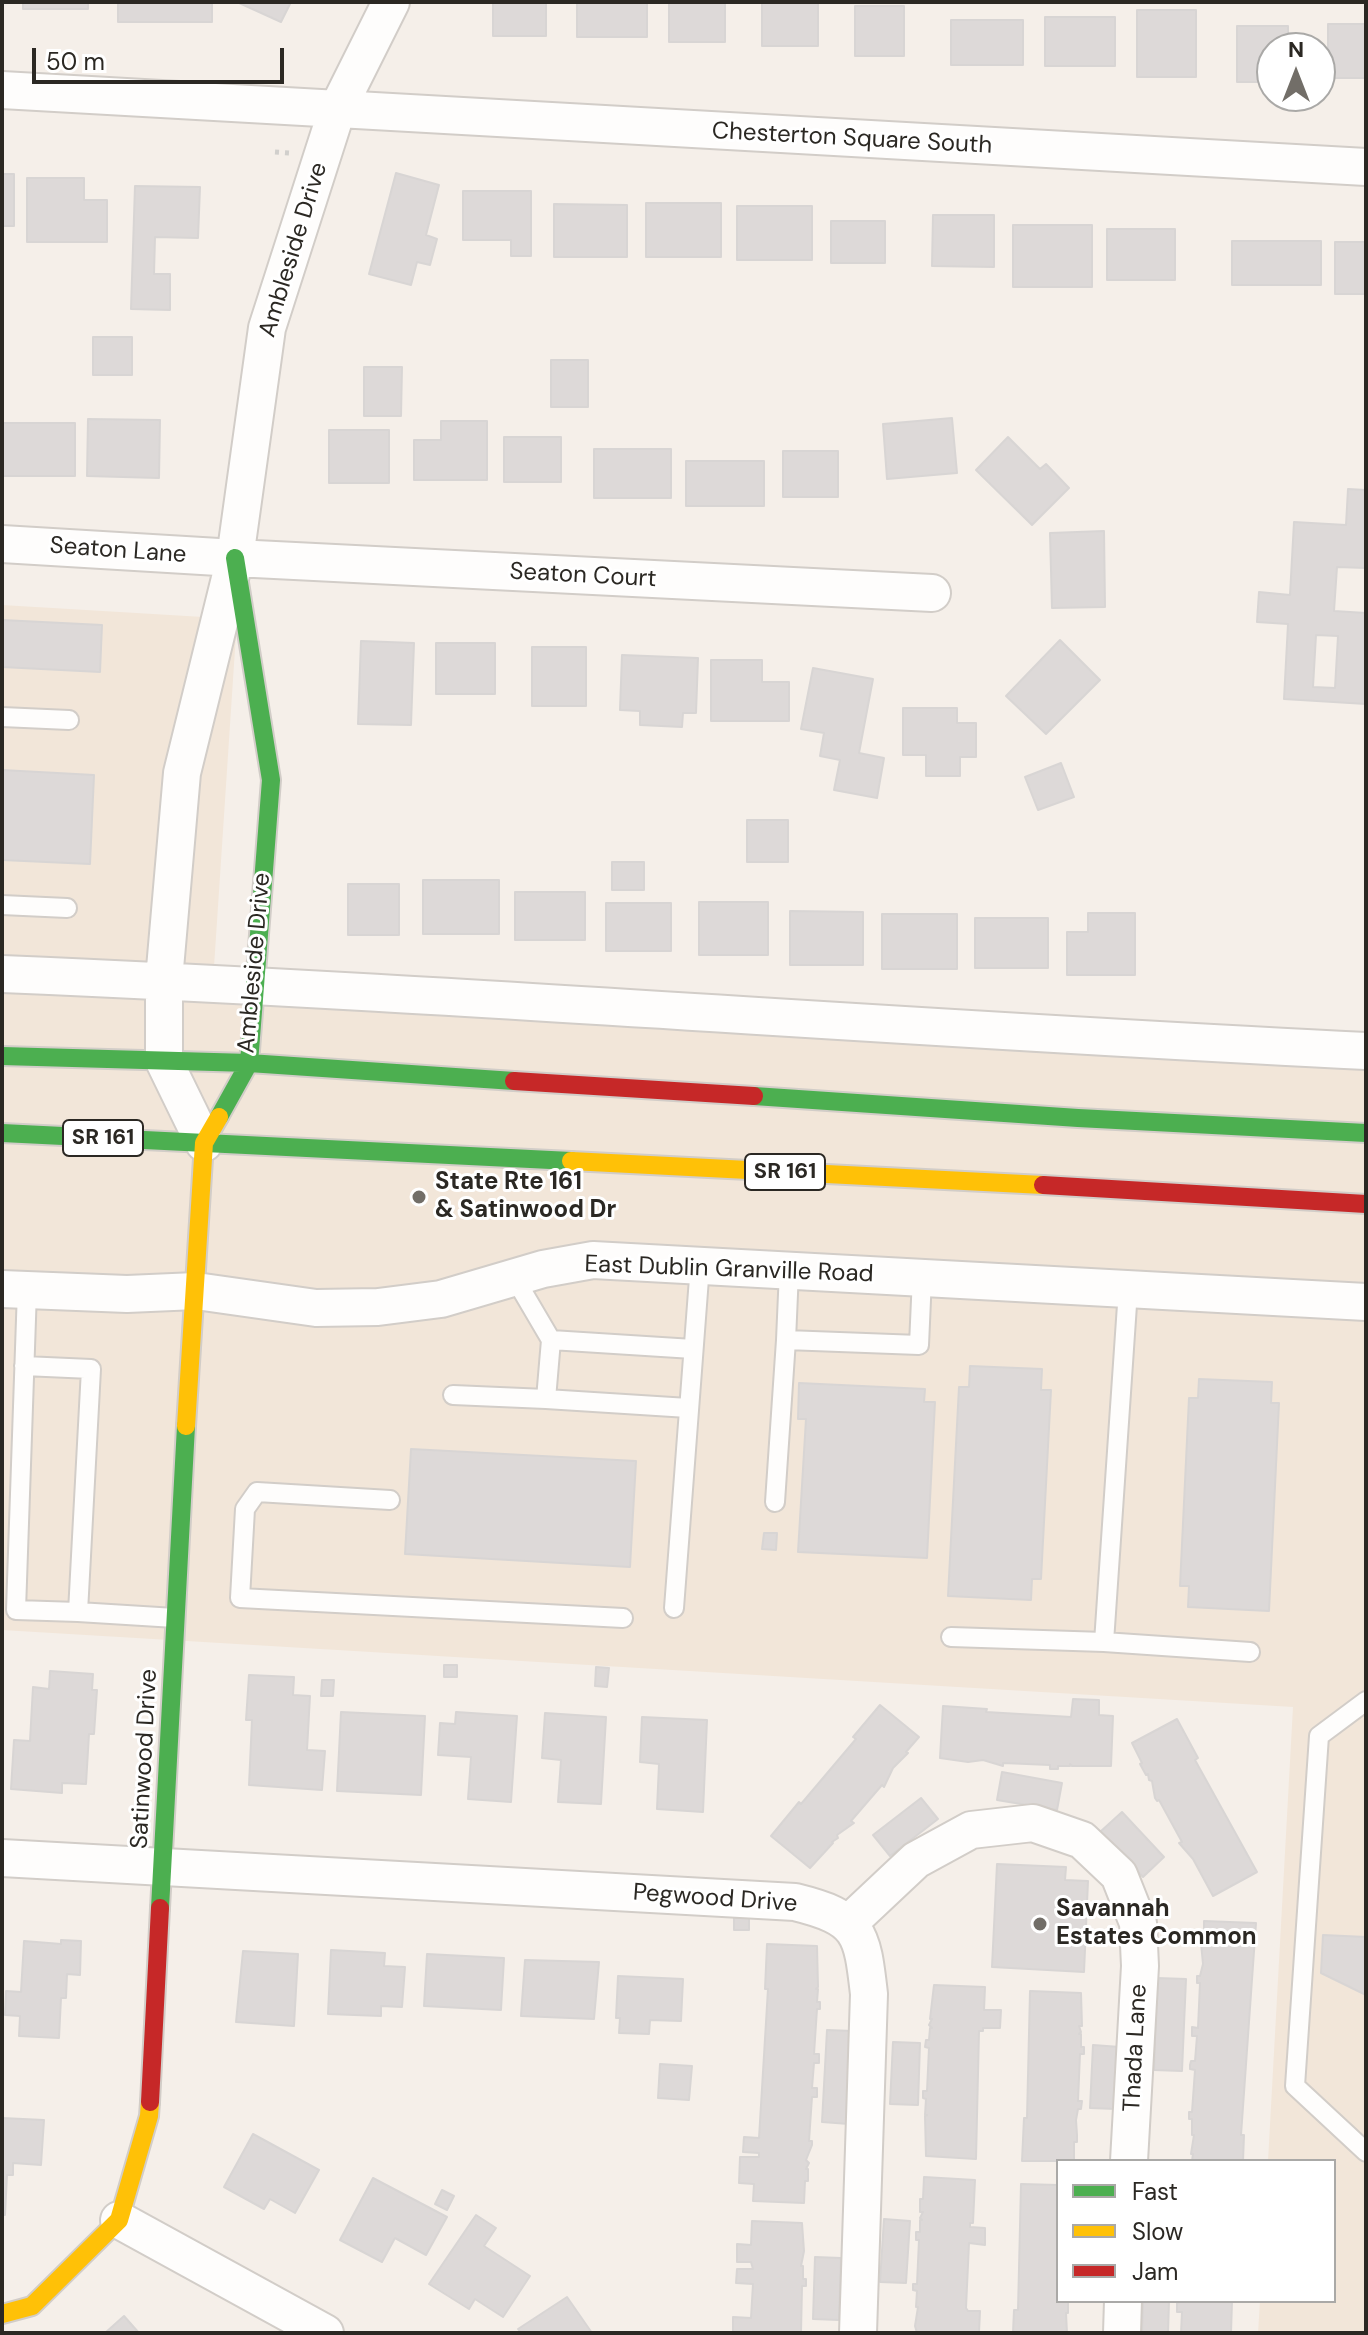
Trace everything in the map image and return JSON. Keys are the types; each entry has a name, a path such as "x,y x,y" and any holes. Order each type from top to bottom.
{"main road":[{"name":"Ambleside Drive","path":"204,1143 249,1063 271,780 235,558"},
{"path":"2,1056 249,1063 1078,1118 1366,1133"},
{"name":"SR 161","path":"2,1133 1366,1204"},
{"name":"Satinwood Drive","path":"2,2314 32,2306 119,2220 149,2116 204,1143"}],"street":[{"name":"Ambleside Drive","path":"204,1143 164,1061 164,980 182,773 235,558 267,328 337,110 391,2"},
{"name":"Chesterton Square South","path":"2,90 1366,167"},
{"name":"Seaton Lane","path":"2,544 235,558"},
{"name":"Seaton Court","path":"235,558 932,593"},
{"path":"2,974 253,984 1156,1042 1366,1051"},
{"name":"East Dublin Granville Road","path":"14,1290 127,1294 196,1291 316,1308 378,1307 441,1299 514,1277 593,1260 1366,1302"},
{"name":"Thada Lane","path":"849,1923 916,1860 971,1830 1033,1823 1082,1840 1119,1875 1138,1923 1140,1966 1129,2159"},
{"name":"Pegwood Drive","path":"2,1858 795,1902 826,1910 849,1923"},
{"path":"849,1923 863,1948 869,1994 858,2333"},
{"path":"119,2220 325,2333"},
{"path":"1122,2333 1123,2303"}],"lane":[{"path":"2,717 69,720"},
{"path":"2,905 67,908"},
{"path":"674,1608 700,1265"},
{"path":"775,1502 789,1271"},
{"path":"514,1277 551,1340 546,1399"},
{"path":"786,1340 919,1345 922,1277"},
{"path":"14,1290 24,1366 9,1610 176,1618"},
{"path":"1104,1642 1128,1290"},
{"path":"551,1340 693,1349"},
{"path":"24,1366 91,1369 78,1612"},
{"path":"453,1395 688,1408"},
{"path":"390,1500 257,1492 245,1509 240,1598 623,1618"},
{"path":"951,1637 1104,1642 1250,1652"},
{"path":"1366,1701 1319,1736 1295,2086 1366,2152"}],"path":[{"path":"275,152 289,153"}],"shaded area":[{"path":"2,605 237,619 212,997 1366,1052 1366,2333 1258,2333 1260,2303 1336,2303 1336,2159 1268,2159 1293,1707 2,1630"}],"building":[{"path":"23,2 88,2 88,9 23,9"},
{"path":"118,2 212,2 212,22 118,22"},
{"path":"237,2 291,2 281,22"},
{"path":"493,2 546,2 546,36 493,36"},
{"path":"577,2 647,2 647,37 577,37"},
{"path":"669,2 725,2 725,42 669,42"},
{"path":"762,2 818,2 818,46 762,46"},
{"path":"855,6 904,6 904,56 855,56"},
{"path":"1137,10 1196,10 1196,77 1137,77"},
{"path":"1045,17 1115,17 1115,66 1045,66"},
{"path":"951,20 1023,20 1023,65 951,65"},
{"path":"1328,24 1366,24 1366,78 1336,78 1336,32 1328,32"},
{"path":"1237,26 1288,26 1288,32 1256,32 1256,82 1237,82"},
{"path":"396,173 439,185 426,235 437,239 430,265 417,262 411,285 369,274"},
{"path":"2,174 14,174 14,226 2,226"},
{"path":"27,178 84,178 84,200 107,200 107,242 27,242"},
{"path":"135,186 200,187 198,238 155,237 154,274 170,274 170,310 131,309"},
{"path":"463,191 531,191 531,256 511,256 511,240 463,240"},
{"path":"646,203 721,203 721,257 646,257"},
{"path":"554,204 627,205 627,257 554,257"},
{"path":"737,206 812,206 812,260 737,260"},
{"path":"933,215 994,215 994,267 932,266"},
{"path":"831,221 885,221 885,263 831,263"},
{"path":"1013,225 1092,225 1092,287 1013,287"},
{"path":"1107,229 1175,229 1175,280 1107,280"},
{"path":"1232,241 1321,241 1321,285 1232,285"},
{"path":"1335,242 1366,242 1366,294 1335,294"},
{"path":"93,337 132,337 132,375 93,375"},
{"path":"551,360 588,360 588,407 551,407"},
{"path":"364,367 402,367 401,416 364,416"},
{"path":"952,418 957,473 887,479 883,424"},
{"path":"88,419 160,420 159,478 87,476"},
{"path":"441,421 487,421 487,480 414,480 414,440 441,440"},
{"path":"2,423 75,423 75,476 2,476"},
{"path":"329,430 389,430 389,483 329,483"},
{"path":"504,437 561,437 561,482 504,482"},
{"path":"1008,437 1040,469 1046,464 1069,488 1032,525 976,470"},
{"path":"594,449 671,449 671,498 594,498"},
{"path":"783,451 838,451 838,497 783,497"},
{"path":"686,461 764,461 764,506 686,506"},
{"path":"1348,489 1366,490 1366,568 1337,567 1334,611 1366,613 1366,704 1284,699 1288,624 1257,622 1259,592 1290,595 1294,522 1346,525","holes":["1316,635 1338,636 1335,688 1313,687"]},
{"path":"1104,531 1105,607 1052,608 1050,533"},
{"path":"2,620 102,625 100,672 2,667"},
{"path":"1060,640 1100,680 1046,734 1006,696"},
{"path":"361,641 414,643 411,725 358,724"},
{"path":"436,643 495,643 495,694 436,694"},
{"path":"532,647 586,647 586,706 532,706"},
{"path":"622,655 698,658 696,713 683,713 682,727 640,725 640,711 620,710"},
{"path":"711,660 762,660 762,682 789,682 789,721 711,721"},
{"path":"813,668 873,679 859,753 884,758 877,798 834,790 840,760 820,756 824,733 801,729"},
{"path":"903,708 957,708 957,723 976,723 976,757 960,757 960,776 926,776 926,755 903,755"},
{"path":"1061,763 1074,797 1038,810 1025,777"},
{"path":"2,770 94,775 90,864 2,860"},
{"path":"747,820 788,820 788,862 747,862"},
{"path":"612,862 644,862 644,890 612,890"},
{"path":"423,880 499,880 499,934 423,934"},
{"path":"348,884 399,884 399,935 348,935"},
{"path":"515,892 585,892 585,940 515,940"},
{"path":"699,902 768,902 768,955 699,955"},
{"path":"606,903 671,903 671,951 606,951"},
{"path":"790,911 863,912 863,965 790,965"},
{"path":"1088,913 1135,913 1135,975 1067,975 1067,932 1088,932"},
{"path":"882,914 957,914 957,969 882,969"},
{"path":"975,918 1048,918 1048,968 975,968"},
{"path":"970,1366 1042,1369 1041,1390 1051,1390 1041,1579 1032,1579 1031,1600 948,1596 959,1387 969,1387"},
{"path":"1199,1379 1272,1382 1271,1403 1279,1403 1269,1611 1188,1607 1189,1586 1180,1586 1189,1398 1198,1398"},
{"path":"799,1383 925,1389 924,1402 935,1402 927,1558 798,1552 806,1419 798,1419"},
{"path":"411,1449 636,1461 630,1567 405,1554"},
{"path":"764,1533 777,1533 776,1550 762,1549"},
{"path":"444,1665 457,1665 457,1677 444,1677"},
{"path":"596,1667 609,1668 607,1687 595,1686"},
{"path":"50,1671 93,1674 92,1690 97,1690 94,1734 89,1734 86,1784 62,1783 62,1793 11,1789 14,1740 30,1741 33,1687 49,1689"},
{"path":"249,1675 294,1677 293,1695 310,1696 307,1750 325,1751 322,1790 249,1785 252,1720 246,1720"},
{"path":"322,1680 334,1680 333,1696 321,1696"},
{"path":"1073,1699 1099,1700 1099,1715 1113,1716 1111,1766 1070,1764 1050,1769 1050,1765 1003,1763 1003,1766 983,1760 968,1762 940,1758 943,1706 1071,1717"},
{"path":"880,1705 919,1737 893,1768 884,1787 882,1785 851,1821 854,1823 837,1835 838,1838 810,1868 771,1836 856,1739 853,1737"},
{"path":"341,1712 425,1716 421,1795 337,1791"},
{"path":"456,1712 517,1716 511,1802 468,1799 471,1757 438,1755 440,1723 455,1724"},
{"path":"545,1713 606,1717 601,1804 558,1802 561,1760 542,1758"},
{"path":"642,1717 707,1720 703,1812 657,1809 659,1764 640,1762"},
{"path":"1177,1719 1198,1758 1195,1760 1257,1872 1213,1896 1193,1859 1179,1843 1182,1842 1159,1800 1155,1798 1152,1781 1140,1764 1132,1743"},
{"path":"1002,1772 1062,1783 1057,1810 997,1800"},
{"path":"921,1798 938,1819 890,1856 873,1835"},
{"path":"1122,1812 1164,1857 1143,1877 1100,1832"},
{"name":"Savannah Estates Common","path":"997,1864 1066,1867 1065,1880 1088,1881 1084,1972 992,1967"},
{"path":"734,1918 749,1918 749,1930 734,1930"},
{"path":"1204,1921 1256,1923 1241,2135 1244,2135 1243,2159 1192,2159 1191,2154 1194,2135 1189,2112 1192,2112 1195,2070 1190,2069 1190,2065 1191,2061 1195,2061 1197,2036 1192,2036 1192,2027 1198,2028 1200,1983 1197,1983 1197,1976 1200,1976 1203,1964 1201,1943 1204,1943"},
{"path":"1323,1935 1366,1937 1366,1995 1321,1973"},
{"path":"61,1940 81,1941 80,1975 67,1974 66,1998 61,1998 59,2038 19,2036 20,2016 5,2015 6,1991 21,1992 24,1941 61,1944"},
{"path":"767,1944 817,1946 816,1989 820,2009 817,2009 814,2054 819,2054 819,2063 814,2063 812,2088 817,2088 817,2097 812,2097 809,2141 812,2145 806,2160 809,2163 804,2203 753,2201 754,2184 739,2183 740,2157 759,2157 759,2153 743,2152 744,2137 759,2138 768,1989 765,1989"},
{"path":"331,1950 385,1953 384,1966 405,1967 402,2007 381,2006 381,2016 328,2014"},
{"path":"243,1951 298,1954 294,2026 236,2022"},
{"path":"427,1954 504,1958 501,2010 424,2006"},
{"path":"525,1960 599,1962 594,2019 521,2016"},
{"path":"618,1976 683,1979 681,2021 650,2020 649,2034 619,2033 620,2018 616,2018"},
{"path":"1157,1978 1186,1979 1182,2071 1154,2070"},
{"path":"934,1985 985,1987 984,2010 1001,2010 1000,2028 983,2028 979,2031 976,2159 926,2156 927,2115 923,2091 927,2091 929,2048 925,2047 932,2028 929,2025"},
{"path":"1030,1991 1081,1993 1082,2026 1079,2026 1079,2034 1084,2054 1080,2054 1078,2101 1082,2101 1076,2120 1074,2159 1022,2161 1024,2118 1027,2118"},
{"path":"827,2030 853,2031 849,2124 822,2122"},
{"path":"893,2042 920,2043 918,2105 890,2104"},
{"path":"1093,2045 1120,2047 1116,2109 1090,2108"},
{"path":"660,2064 692,2066 689,2100 658,2098"},
{"path":"2,2118 44,2120 41,2165 13,2163 13,2175 7,2175 5,2215 2,2215"},
{"path":"253,2134 319,2170 295,2213 270,2199 264,2209 224,2187"},
{"path":"924,2177 975,2180 973,2223 970,2227 985,2228 985,2245 969,2243 966,2308 968,2311 980,2311 979,2332 917,2333 917,2291 913,2290 913,2284 917,2284 919,2240 916,2240 916,2232 920,2232 922,2220 920,2199 923,2199"},
{"path":"373,2178 447,2217 426,2255 395,2238 382,2262 340,2240"},
{"path":"1021,2184 1056,2185 1056,2303 1068,2303 1067,2333 1013,2333 1014,2310 1018,2310"},
{"path":"442,2190 454,2196 447,2210 435,2204"},
{"path":"476,2215 496,2228 484,2246 530,2276 503,2317 475,2299 469,2309 429,2284"},
{"path":"884,2219 910,2221 906,2283 880,2282"},
{"path":"752,2221 802,2223 804,2251 801,2266 806,2286 802,2286 801,2333 733,2333 733,2317 751,2318 753,2284 736,2283 737,2269 753,2269 751,2262 737,2262 737,2244 751,2245"},
{"path":"815,2257 841,2258 839,2320 813,2319"},
{"path":"567,2297 592,2333 521,2333 518,2329"},
{"path":"1143,2303 1169,2303 1168,2333 1142,2333"},
{"path":"1177,2303 1232,2303 1231,2333 1181,2333 1182,2312 1177,2312"},
{"path":"124,2316 139,2333 105,2333"}],"traffic: fast":[{"path":"219,1117 249,1063 271,780 235,558"},
{"path":"2,1056 249,1063 514,1081"},
{"path":"754,1096 1078,1118 1366,1133"},
{"path":"2,1133 571,1161"},
{"path":"160,1908 186,1426"}],"traffic: slow":[{"path":"186,1426 204,1143 219,1117"},
{"path":"571,1161 1043,1185"},
{"path":"2,2314 32,2306 119,2220 149,2116 150,2102"}],"traffic: jam":[{"path":"514,1081 754,1096"},
{"path":"1043,1185 1366,1204"},
{"path":"150,2102 160,1908"}],"place":[{"name":"State Rte 161 & Satinwood Dr","path":"419,1197"},
{"name":"Savannah Estates Common","path":"1040,1924"}]}
